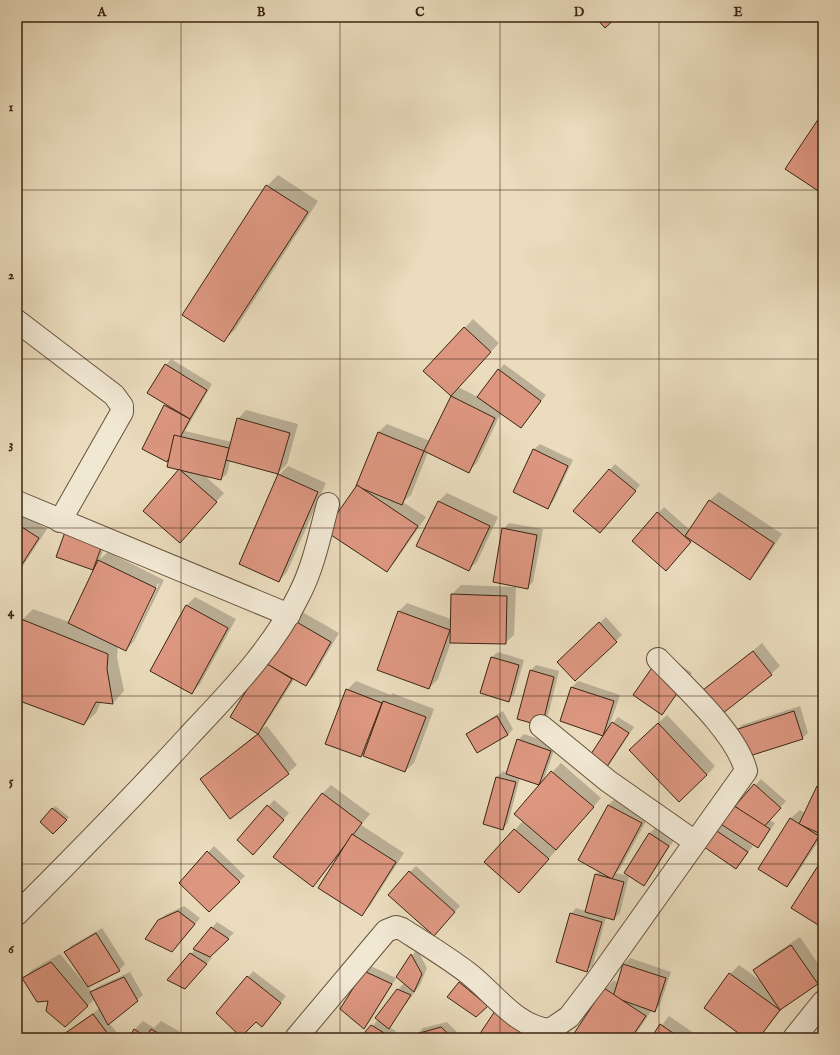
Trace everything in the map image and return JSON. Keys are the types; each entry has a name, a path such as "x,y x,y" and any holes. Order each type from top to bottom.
{"street":[{"path":"17,321 114,395 122,406 122,412 114,429 60,521"},
{"path":"17,502 289,615"},
{"path":"17,914 116,815 240,681 289,615 301,592 314,558 328,504"},
{"path":"296,1038 386,931 396,927 402,929 468,974 526,1023 538,1029 550,1030 569,1017 598,979 746,771 743,758 731,738 658,659"},
{"path":"541,726 608,781 695,842"},
{"path":"794,1038 823,1002"}],"building":[{"path":"595,17 617,17 605,28"},
{"path":"823,112 823,194 785,169"},
{"path":"266,185 308,212 224,342 182,315"},
{"path":"464,327 491,352 451,396 423,371"},
{"path":"165,364 207,390 190,419 147,393"},
{"path":"498,369 541,401 521,428 477,397"},
{"path":"451,396 495,418 469,473 424,451"},
{"path":"164,405 190,419 167,462 142,449"},
{"path":"237,418 290,433 278,474 226,460"},
{"path":"378,432 424,451 402,505 356,486"},
{"path":"174,435 229,448 221,480 167,467"},
{"path":"533,449 568,466 548,509 513,492"},
{"path":"179,469 217,502 180,543 143,511"},
{"path":"609,469 636,491 600,533 573,511"},
{"path":"278,474 318,492 279,582 239,564"},
{"path":"357,485 418,526 387,572 325,531"},
{"path":"709,500 774,543 750,580 685,536"},
{"path":"438,501 490,526 469,571 416,546"},
{"path":"657,512 691,542 666,571 632,541"},
{"path":"17,524 39,538 17,572"},
{"path":"502,528 537,535 528,589 493,582"},
{"path":"65,532 102,545 93,570 56,557"},
{"path":"98,560 156,588 126,651 68,623"},
{"path":"451,594 507,596 506,644 450,643"},
{"path":"186,605 228,628 192,694 150,671"},
{"path":"398,611 450,630 429,689 377,670"},
{"path":"288,617 331,642 306,686 263,662"},
{"path":"21,619 108,654 107,669 113,704 96,702 84,725 17,700 17,630"},
{"path":"599,622 617,642 575,681 557,662"},
{"path":"753,651 772,675 718,717 699,693"},
{"path":"491,657 519,665 509,702 480,693"},
{"path":"658,659 687,679 662,715 633,695"},
{"path":"264,662 292,679 258,734 230,717"},
{"path":"530,670 554,677 542,726 517,719"},
{"path":"571,687 614,701 603,736 560,721"},
{"path":"346,689 382,703 361,757 325,744"},
{"path":"383,701 426,717 405,772 363,756"},
{"path":"794,711 803,739 743,758 735,730"},
{"path":"497,716 508,735 477,753 466,734"},
{"path":"612,722 629,733 604,771 587,760"},
{"path":"658,723 707,775 679,802 629,750"},
{"path":"258,734 289,774 230,819 200,779"},
{"path":"517,739 551,751 539,785 506,774"},
{"path":"551,771 594,807 556,850 514,814"},
{"path":"496,777 516,782 503,830 483,824"},
{"path":"754,784 781,808 761,830 735,806"},
{"path":"817,786 823,789 823,835 799,824"},
{"path":"322,793 362,823 313,887 273,857"},
{"path":"728,802 770,829 758,848 716,821"},
{"path":"267,805 284,820 253,855 237,840"},
{"path":"608,805 642,823 612,879 578,860"},
{"path":"52,808 67,820 53,834 40,822"},
{"path":"790,818 819,836 787,887 758,869"},
{"path":"708,825 748,852 736,869 697,842"},
{"path":"514,829 549,859 519,893 484,862"},
{"path":"649,833 669,846 644,886 624,873"},
{"path":"352,834 396,862 362,916 318,888"},
{"path":"207,851 240,882 209,912 179,883"},
{"path":"823,858 823,928 791,908"},
{"path":"409,871 455,912 434,936 388,895"},
{"path":"595,874 624,882 614,920 585,912"},
{"path":"178,911 195,924 172,952 145,939 158,920"},
{"path":"570,913 602,922 587,972 556,962"},
{"path":"211,927 229,939 210,957 193,949"},
{"path":"96,933 120,971 88,987 64,952"},
{"path":"791,945 818,984 780,1010 753,970"},
{"path":"190,953 207,964 185,989 167,980"},
{"path":"411,954 422,974 414,992 396,977"},
{"path":"51,962 88,1006 65,1027 46,1011 48,1001 37,1002 22,978"},
{"path":"623,964 666,978 655,1012 613,997"},
{"path":"364,971 392,984 364,1029 340,1009"},
{"path":"729,973 780,1010 759,1038 745,1038 704,1008"},
{"path":"247,976 281,1003 262,1027 256,1022 241,1037 216,1013"},
{"path":"124,977 138,1001 108,1025 90,992"},
{"path":"459,982 488,1006 476,1017 447,997"},
{"path":"604,988 646,1016 631,1038 571,1038"},
{"path":"397,989 411,995 389,1029 375,1018"},
{"path":"499,1005 526,1023 516,1038 477,1038"},
{"path":"93,1014 111,1038 63,1038 61,1036"},
{"path":"660,1024 680,1038 651,1038"},
{"path":"371,1025 391,1037 360,1038"},
{"path":"441,1027 453,1038 422,1038 416,1034"},
{"path":"134,1029 146,1037 151,1029 167,1038 129,1038"}]}
